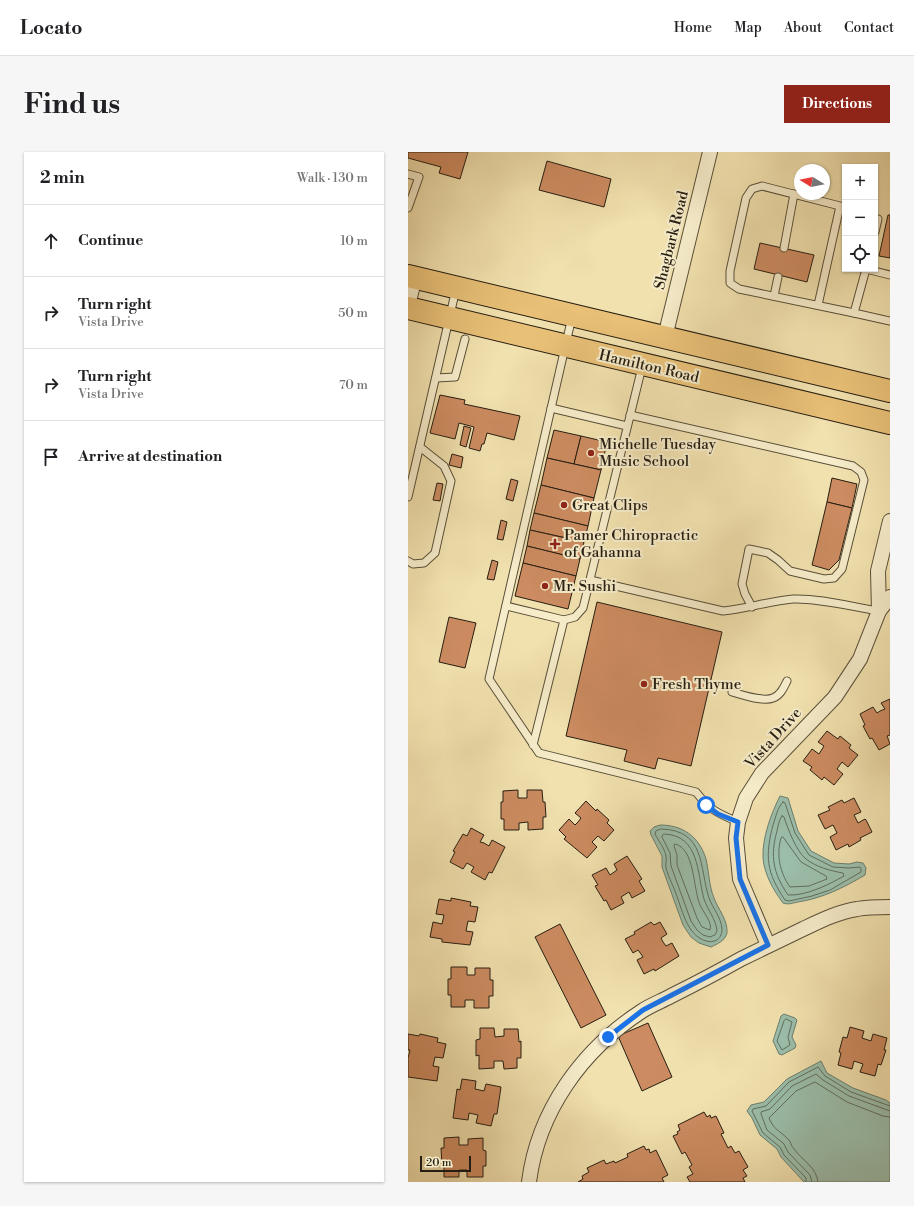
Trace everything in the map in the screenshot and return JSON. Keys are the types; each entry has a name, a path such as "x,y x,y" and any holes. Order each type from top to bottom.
{"main road":[{"path":"412,276 890,391"},
{"name":"Hamilton Road","path":"408,306 450,318 643,365 890,423"}],"street":[{"name":"Shagbark Road","path":"665,337 710,152"},
{"path":"408,306 412,276"},
{"name":"Vista Drive","path":"879,611 878,571 890,521"},
{"name":"Vista Drive","path":"768,945 740,879 736,838 738,822 746,798 762,773 835,697 860,659 879,611 890,597"},
{"path":"529,1182 537,1143 558,1096 572,1076 595,1049 623,1024 643,1010 768,945 837,914 856,909 890,907"}],"lane":[{"path":"408,174 419,177 408,208"},
{"path":"784,248 794,194 762,186 752,189 746,198 730,271 730,283 739,289 890,321"},
{"path":"817,200 840,206 818,305"},
{"path":"854,313 865,272"},
{"path":"878,272 890,275"},
{"path":"774,296 778,278"},
{"path":"408,498 457,287"},
{"path":"572,315 489,679 539,753 696,792 706,805 718,814 738,822"},
{"path":"436,378 455,377 465,339"},
{"path":"506,606 564,620 576,617 583,608 643,365"},
{"path":"551,408 627,426"},
{"path":"630,415 853,466 861,472 864,480 842,569 834,578 824,579 790,571 768,553 749,549 742,584 744,594 752,607"},
{"path":"408,560 413,564 424,563 435,553 451,481 444,466 420,448"},
{"path":"590,580 723,612 793,599 818,601 879,611"},
{"path":"533,745 564,620"},
{"path":"732,692 760,699 773,698 782,691 787,680"}],"water":[{"path":"780,796 788,798 798,831 811,851 834,863 863,863 866,868 865,875 824,895 790,904 783,903 770,882 765,870 763,858 764,842 768,826 773,810"},
{"path":"660,825 675,827 689,833 703,851 706,859 712,893 727,928 726,936 720,942 711,947 699,943 691,937 683,925 662,867 662,856 650,831 654,827"},
{"path":"784,1014 797,1020 792,1037 796,1045 795,1048 782,1055 779,1054 773,1041 781,1016"},
{"path":"821,1061 827,1073 853,1088 886,1100 890,1103 890,1182 804,1182 781,1157 777,1149 760,1135 747,1111 751,1105 764,1102 787,1079"}],"building":[{"path":"408,152 468,152 460,179 439,173 441,167 408,158"},
{"path":"547,161 611,179 604,207 539,190"},
{"path":"888,215 890,215 890,258 879,256"},
{"path":"760,243 814,255 807,282 754,269"},
{"path":"440,395 465,400 464,404 520,416 514,440 487,433 480,451 469,448 474,427 459,423 455,439 430,433"},
{"path":"464,426 471,428 466,447 460,445"},
{"path":"554,430 581,436 574,464 547,458"},
{"name":"Michelle Tuesday Music School","path":"581,436 607,442 601,470 574,464"},
{"path":"452,454 463,457 461,468 449,465"},
{"path":"547,458 601,470 594,498 541,485"},
{"path":"832,478 857,484 852,508 827,502"},
{"path":"511,479 518,481 513,501 506,499"},
{"path":"437,483 443,484 440,501 433,500"},
{"name":"Great Clips","path":"541,485 594,498 588,526 534,513"},
{"path":"827,502 852,508 839,560 829,570 812,565"},
{"path":"534,513 588,526 584,542 530,530"},
{"path":"501,520 507,522 503,540 497,539"},
{"name":"Pamer Chiropractic of Gahanna","path":"530,530 584,542 580,559 527,546"},
{"path":"527,546 580,559 576,576 523,563"},
{"path":"492,560 498,562 494,580 487,579"},
{"name":"Mr. Sushi","path":"523,563 576,576 568,609 515,596"},
{"name":"Fresh Thyme","path":"597,602 722,632 691,766 658,758 655,769 624,761 627,750 566,736"},
{"path":"449,617 476,623 465,668 439,662"},
{"path":"890,699 890,735 887,736 890,744 879,750 872,738 870,739 863,726 865,725 860,714 873,707 877,713 885,709 881,703"},
{"path":"827,731 838,739 840,736 851,745 849,748 858,755 848,767 842,762 837,769 843,774 834,785 824,777 822,780 810,770 812,767 803,761 812,749 819,754 824,746 818,742"},
{"path":"518,790 518,798 527,798 527,790 542,790 543,802 545,802 546,817 543,817 543,829 528,830 528,822 519,823 519,830 504,830 504,819 501,819 501,802 503,802 503,791"},
{"path":"854,798 861,812 854,815 858,823 865,819 872,832 860,838 861,840 849,847 848,844 836,850 830,837 837,833 833,825 825,829 818,815 830,810 828,807 842,800 844,803"},
{"path":"586,801 596,811 597,809 609,820 607,823 614,830 604,841 598,836 592,842 597,847 587,858 564,839 566,837 559,830 569,819 575,825 578,822 581,818 575,813"},
{"path":"471,828 484,835 480,842 489,846 492,840 505,847 492,873 489,872 485,880 471,872 474,867 467,863 463,869 450,862 455,852 453,851 463,834 467,836"},
{"path":"627,856 642,879 639,881 645,891 632,898 629,892 621,897 624,903 611,910 606,900 604,901 595,886 598,885 592,875 606,868 610,875 617,870 614,864"},
{"path":"451,898 471,902 470,906 478,907 475,922 468,921 466,931 473,932 470,945 442,942 442,939 430,937 433,922 442,924 444,915 436,914 439,899 451,901"},
{"path":"651,922 654,925 660,922 667,934 661,938 663,942 666,946 672,943 679,956 655,971 654,969 644,974 637,960 643,957 638,950 633,953 625,939 635,934 634,932"},
{"path":"560,924 606,1015 581,1028 535,937"},
{"path":"451,967 467,967 467,975 475,975 475,968 490,968 490,980 493,980 493,996 489,996 489,1008 474,1008 474,1000 465,1000 465,1007 451,1007 451,995 448,995 448,979 451,979"},
{"path":"648,1023 672,1077 642,1091 618,1036"},
{"path":"850,1027 864,1031 862,1038 871,1041 873,1034 887,1038 884,1050 886,1050 881,1065 878,1064 875,1076 860,1072 863,1064 854,1061 852,1069 838,1065 841,1053 839,1052 843,1037 847,1038"},
{"path":"480,1028 494,1028 495,1037 504,1036 504,1029 518,1029 519,1042 521,1041 521,1058 517,1058 517,1068 504,1069 503,1061 494,1061 494,1068 479,1069 479,1055 476,1056 476,1040 480,1039"},
{"path":"408,1034 419,1036 420,1034 438,1038 437,1042 446,1044 443,1058 435,1057 433,1066 439,1067 437,1081 408,1077 408,1058 410,1050 408,1050"},
{"path":"462,1079 476,1081 475,1089 484,1091 486,1084 501,1087 497,1114 494,1114 491,1126 476,1123 478,1115 469,1113 468,1120 453,1118 457,1089 460,1090"},
{"path":"704,1112 707,1117 710,1115 711,1118 716,1116 724,1133 721,1134 728,1148 731,1146 735,1153 739,1151 748,1167 743,1170 747,1176 743,1178 745,1182 690,1182 687,1177 693,1174 689,1167 692,1165 685,1152 682,1154 673,1136 678,1134 677,1132 680,1130 678,1125"},
{"path":"459,1137 459,1145 468,1145 468,1139 483,1138 483,1150 486,1151 486,1166 483,1166 483,1177 467,1177 467,1170 459,1170 459,1177 444,1177 444,1165 442,1165 441,1148 444,1148 444,1138"},
{"path":"644,1146 646,1150 649,1149 650,1153 656,1150 668,1175 662,1178 664,1182 578,1182 583,1179 582,1176 589,1172 587,1168 604,1160 606,1164 614,1161 615,1163 628,1157 627,1154"}],"place":[{"name":"Michelle Tuesday Music School","path":"591,453"},
{"name":"Great Clips","path":"564,505"},
{"name":"Pamer Chiropractic of Gahanna","path":"555,544"},
{"name":"Mr. Sushi","path":"545,586"},
{"name":"Fresh Thyme","path":"644,684"}],"route":[{"path":"608,1037 643,1010 768,945 740,879 736,838 738,822 718,814 706,805"}]}
